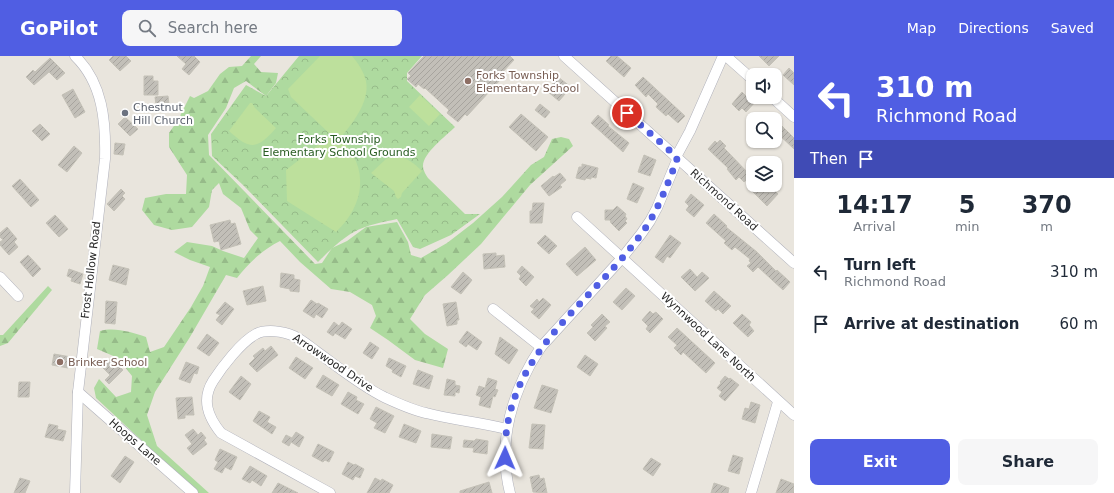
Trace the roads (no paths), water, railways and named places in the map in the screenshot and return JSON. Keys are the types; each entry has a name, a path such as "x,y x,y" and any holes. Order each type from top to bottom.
{"street":[{"name":"Frost Hollow Road","path":"75,56 83,64 96,85 101,104 106,141 78,392 75,493"},
{"name":"Richmond Road","path":"564,56 794,263"},
{"path":"510,493 506,467 506,429 516,393 533,359 541,347 622,258 650,221 666,188 677,160 676,156 690,131 723,56"},
{"path":"726,56 746,74"},
{"path":"780,104 794,117"},
{"name":"Wynnwood Lane North","path":"576,217 794,415"},
{"path":"0,277 18,296"},
{"path":"494,309 541,347"},
{"name":"Arrowwood Drive","path":"330,493 221,433 212,422 207,407 206,397 209,388 213,380 234,353 244,342 256,334 274,331 292,335 358,381 382,396 407,407 424,413 482,423 506,429"},
{"name":"Hoops Lane","path":"78,392 193,493"},
{"path":"752,493 778,402"}],"place":[{"name":"Forks Township Elementary School","path":"468,81"},
{"name":"Chestnut Hill Church","path":"125,113"},
{"name":"Brinker School","path":"60,362"}],"park label":[{"name":"Forks Township Elementary School Grounds","path":"339,145"}]}
